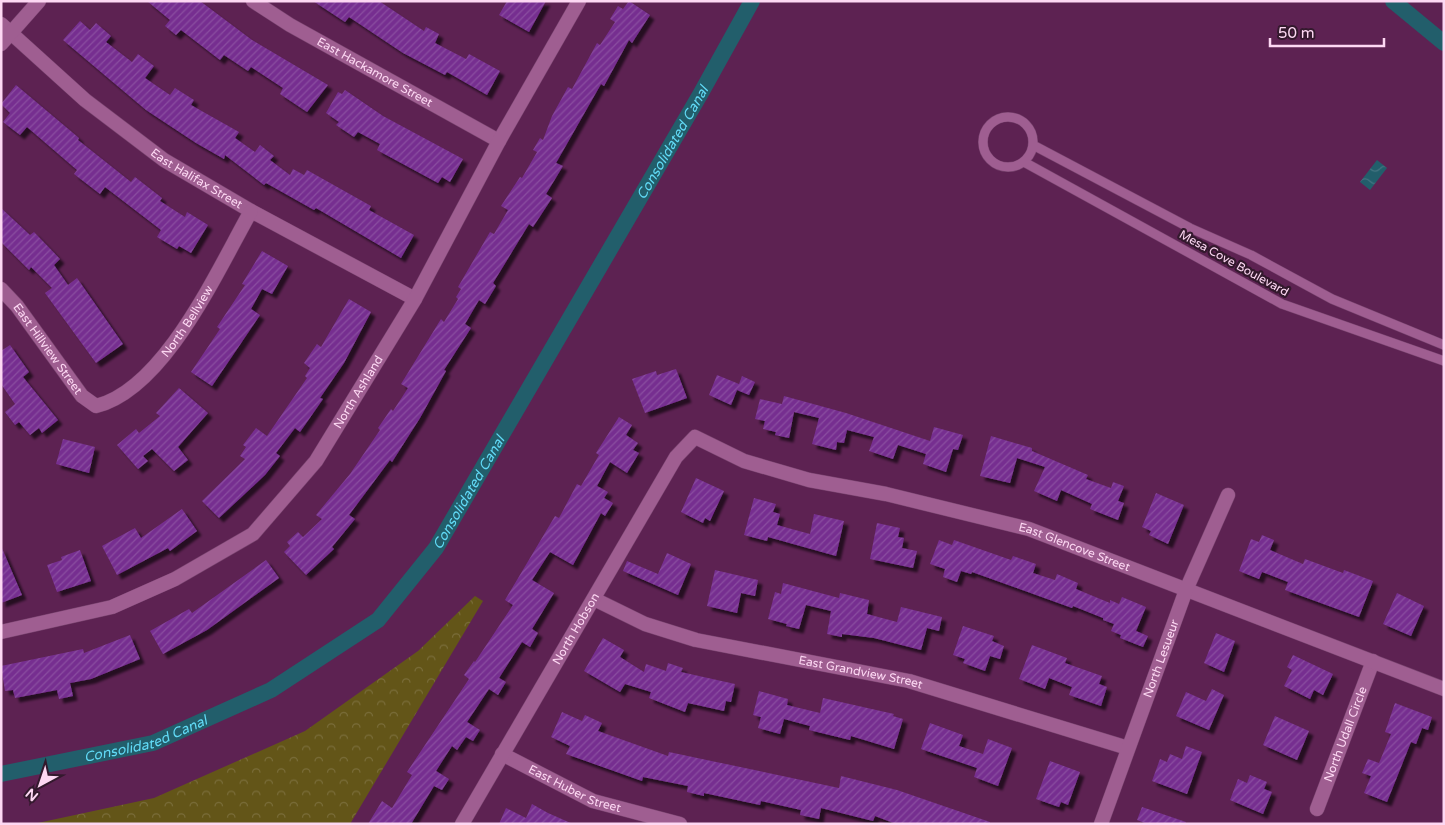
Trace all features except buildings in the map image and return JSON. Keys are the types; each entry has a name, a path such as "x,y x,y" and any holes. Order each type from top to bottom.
{"street":[{"path":"1,44 6,28 39,1"},
{"name":"East Hackamore Street","path":"254,1 290,25 499,141"},
{"name":"North Ashland","path":"1,632 112,607 175,579 253,534 316,461 415,299 499,141 579,1"},
{"name":"East Halifax Street","path":"6,28 86,100 164,160 251,211 415,299"},
{"name":"North Bellview","path":"96,406 111,403 145,377 187,326 251,211"},
{"name":"East Hillview Street","path":"1,289 17,306 82,396 96,406"},
{"name":"East Glencove Street","path":"696,436 744,461 809,480 886,494 1029,529 1444,689"},
{"name":"North Hobson","path":"462,824 676,457 696,436"},
{"name":"North Lesueur","path":"1101,824 1186,590 1228,495"},
{"name":"East Grandview Street","path":"594,599 645,624 696,640 909,681 1128,748"},
{"name":"North Udall Circle","path":"1317,809 1373,661"},
{"name":"East Huber Street","path":"502,754 593,801 680,824"}],"lane":[{"path":"1014,117 1028,126 1032,133 1033,145 1030,156 1024,162 1008,168 992,162 983,147 986,130 998,118 1014,117"},
{"name":"Mesa Cove Boulevard","path":"1033,145 1190,228 1251,255 1332,299 1444,345"},
{"name":"Mesa Cove Boulevard","path":"1024,162 1276,302 1444,361"}],"green space":[{"path":"475,596 483,601 350,824 33,824 154,798 305,731 418,651"}],"water":[{"path":"1377,160 1387,168 1370,190 1360,182"}],"waterway":[{"name":"Consolidated Canal","path":"1,774 153,743 271,690 378,620 436,548 701,93 752,1"},
{"path":"1393,1 1444,43"}]}
